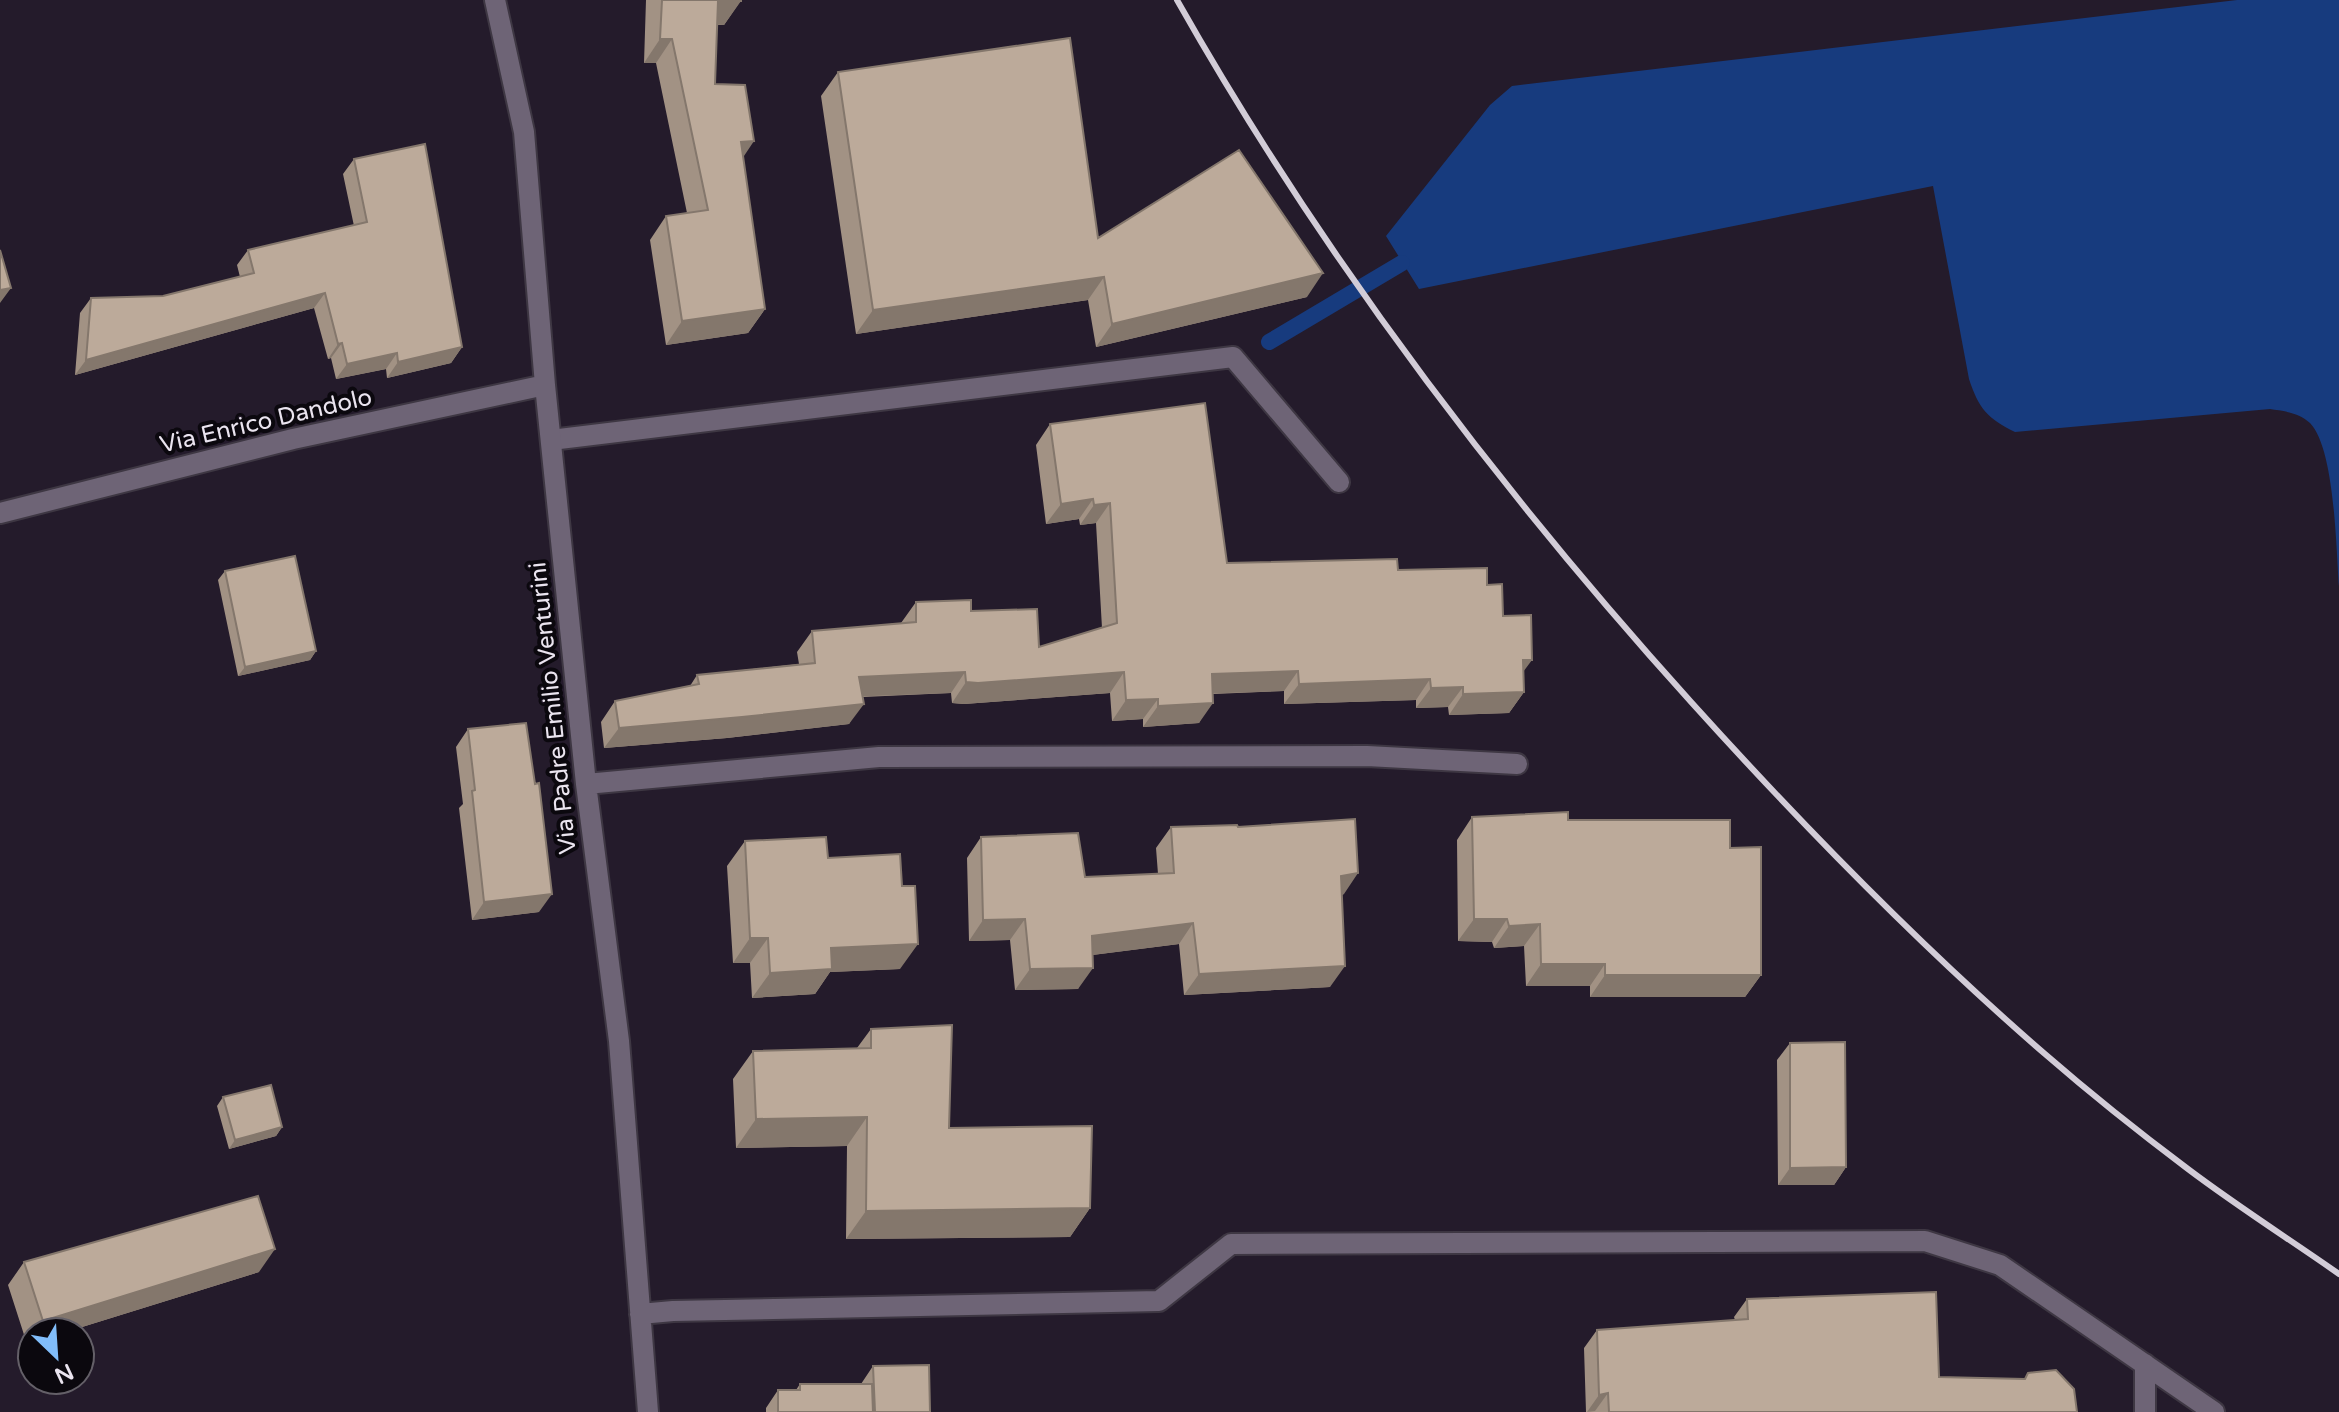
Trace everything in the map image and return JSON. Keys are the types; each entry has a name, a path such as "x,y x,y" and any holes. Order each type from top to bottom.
{"street":[{"name":"Via Padre Emilio Venturini","path":"495,0 524,132 545,385 586,784 619,1041 648,1412"},
{"path":"551,440 1233,357 1339,482"},
{"name":"Via Enrico Dandolo","path":"0,513 293,439 545,385"},
{"path":"586,784 879,757 1367,756 1517,764"},
{"path":"640,1314 1159,1301 1231,1244 1925,1241 2000,1265 2214,1412"},
{"path":"2145,1364 2145,1412"}],"water":[{"path":"2237,0 2339,0 2339,586 2333,500 2325,454 2310,423 2302,417 2270,409 2015,432 1991,417 1976,398 1969,379 1933,186 1419,289 1386,236 1490,105 1512,86"}],"building":[{"path":"662,0 741,0 718,1 715,84 745,85 754,141 741,142 765,309 682,321 666,216 708,210 672,39 660,39"},
{"path":"1070,38 1098,238 1239,150 1323,273 1112,324 1104,277 873,310 838,72"},
{"path":"425,144 462,347 398,362 397,353 347,364 342,343 338,344 325,293 86,360 91,298 163,296 254,273 248,250 367,222 354,159"},
{"path":"0,250 11,288 0,290"},
{"path":"1205,403 1227,563 1397,559 1398,570 1487,568 1487,585 1502,584 1503,616 1531,615 1532,660 1523,660 1524,692 1463,694 1463,687 1431,688 1430,679 1299,684 1298,671 1212,674 1213,703 1158,706 1158,699 1126,700 1124,672 978,683 966,682 965,672 859,677 864,704 619,728 615,701 699,684 697,675 815,663 812,631 916,622 916,602 971,600 971,611 1037,609 1039,647 1117,623 1110,503 1094,505 1093,499 1061,504 1050,424"},
{"path":"295,556 316,651 245,667 225,571"},
{"path":"526,723 535,784 539,783 552,894 484,902 468,729"},
{"path":"1568,812 1568,820 1730,820 1730,848 1761,847 1761,975 1605,975 1605,964 1541,964 1540,924 1509,926 1507,919 1474,919 1472,817"},
{"path":"1355,819 1358,873 1341,876 1345,966 1199,974 1193,923 1092,936 1093,968 1030,969 1025,919 983,920 981,837 1078,833 1085,877 1174,873 1171,827 1238,827"},
{"path":"826,837 828,858 900,854 902,886 915,886 918,944 831,948 832,969 770,973 768,938 750,938 745,841"},
{"path":"952,1025 949,1128 1092,1126 1090,1208 866,1211 867,1117 756,1119 753,1051 871,1048 871,1029"},
{"path":"1845,1042 1846,1167 1790,1168 1790,1043"},
{"path":"271,1085 282,1127 235,1140 223,1097"},
{"path":"258,1196 275,1249 59,1316 41,1316 24,1262"},
{"path":"1936,1292 1939,1377 2025,1379 2028,1373 2056,1370 2074,1389 2077,1412 1609,1412 1608,1393 1599,1395 1597,1330 1748,1319 1747,1299"},
{"path":"929,1365 930,1412 875,1412 873,1366"},
{"path":"800,1384 872,1384 873,1412 778,1412 778,1390 800,1390"}],"waterway":[{"path":"1269,342 1402,263"}],"railway":[{"path":"1177,0 1291,186 1415,366 1550,538 1692,703 1820,840 1998,1013 2116,1113 2188,1169 2339,1274"}]}
